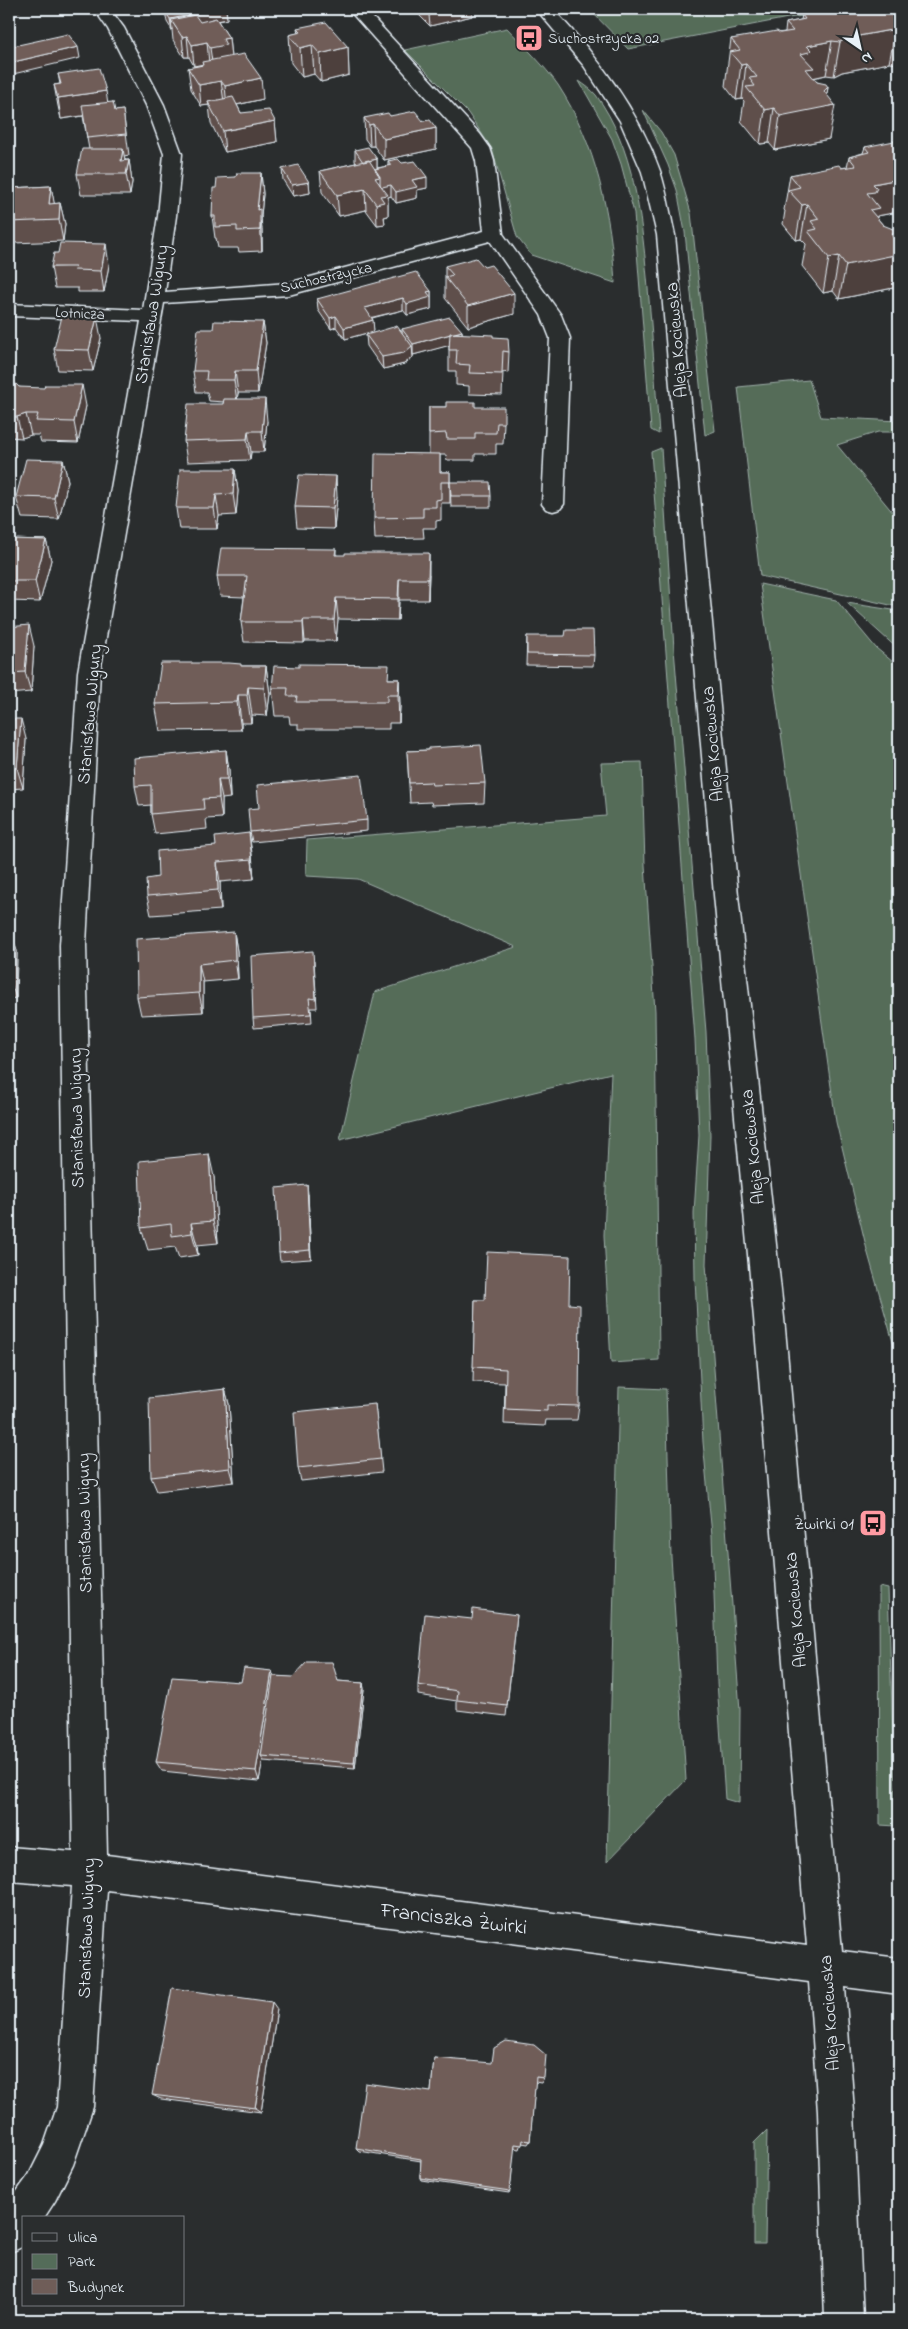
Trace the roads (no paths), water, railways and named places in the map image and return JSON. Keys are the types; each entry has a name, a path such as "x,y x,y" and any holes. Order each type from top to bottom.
{"street":[{"name":"Stanisława Wigury","path":"9,2234 42,2188 56,2161 75,2107 89,1918 90,1813 73,945 89,672 153,307 167,216 173,154 154,104 116,28 102,9"},
{"path":"356,9 481,148 494,234 551,315 560,338 553,504"},
{"name":"Aleja Kociewska","path":"544,9 582,50 619,102 649,165 666,235 726,895 769,1318 826,1965 836,2112 844,2320"},
{"name":"Suchostrzycka","path":"153,307 289,289 494,234"},
{"name":"Lotnicza","path":"9,310 153,307"},
{"name":"Franciszka Żwirki","path":"9,1864 88,1870 899,1976"}],"place":[{"name":"Suchostrzycka 02","path":"529,38"},
{"name":"Żwirki 01","path":"873,1523"}]}
